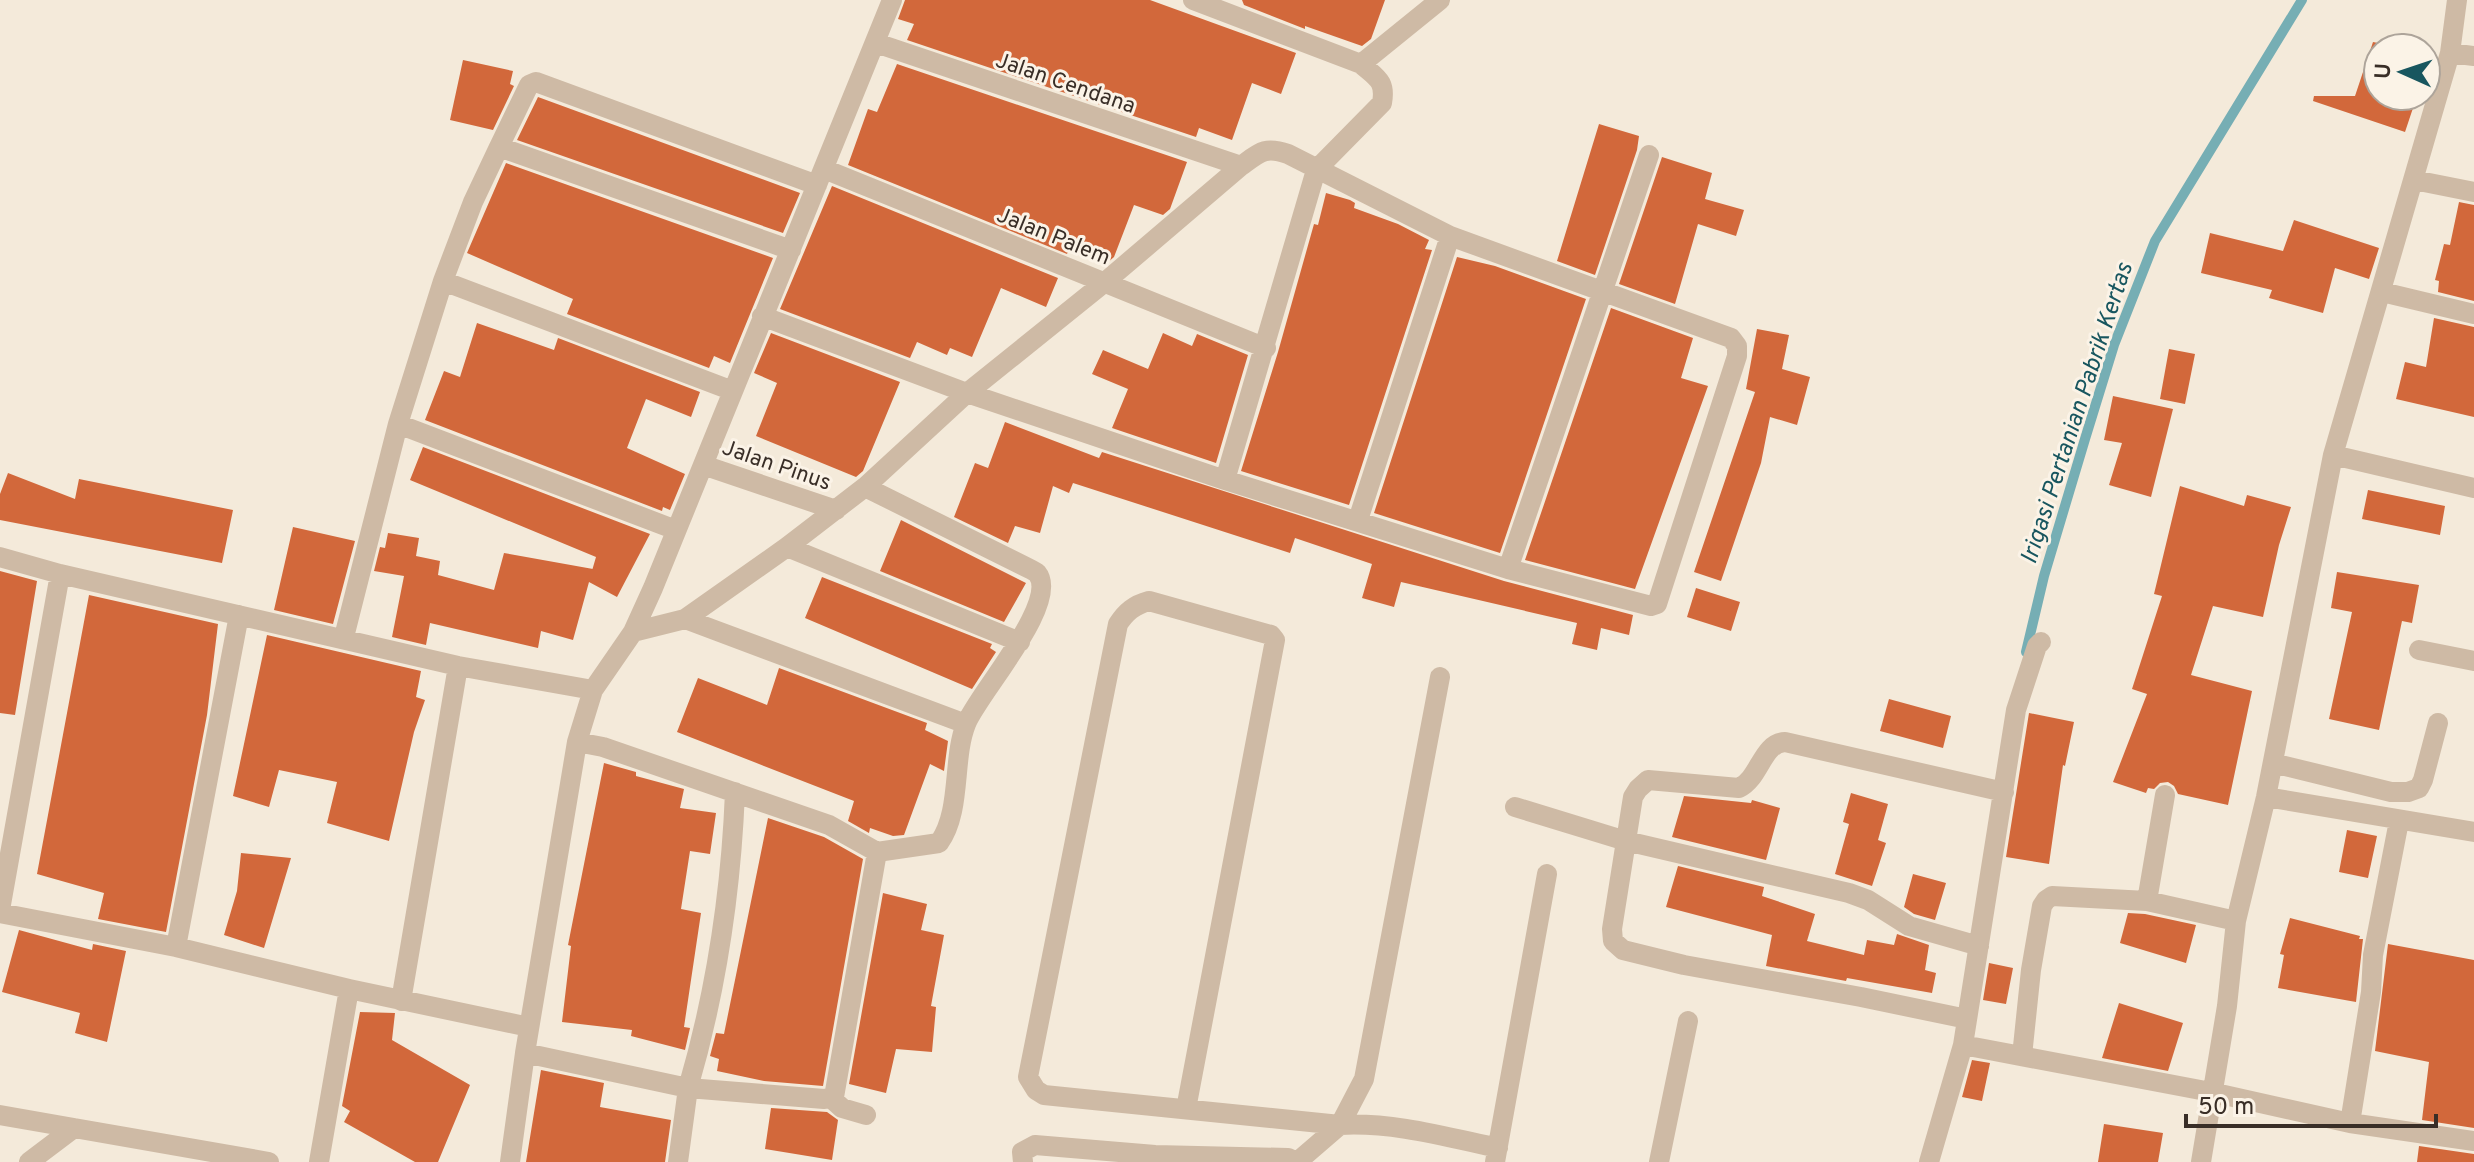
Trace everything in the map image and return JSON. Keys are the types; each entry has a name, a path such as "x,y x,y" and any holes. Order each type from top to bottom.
{"street":[{"path":"510,1162 529,1027 577,742 593,690 633,632 892,0"},
{"path":"1193,0 1361,64 1380,81 1384,89 1382,103 1316,170 1225,480"},
{"path":"1361,64 1440,0"},
{"path":"2201,1162 2227,1006 2236,921 2266,797 2333,455 2450,53 2457,0"},
{"name":"Jalan Cendana","path":"876,43 1241,166"},
{"path":"2450,53 2474,56"},
{"name":"Jalan Palem","path":"499,147 529,85 536,82 821,177 1105,282 1266,348"},
{"path":"344,637 398,424 443,281 473,202 499,147 791,250"},
{"path":"633,632 685,619 787,547 865,487 967,393 1105,282 1241,166 1259,153 1274,149 1450,236 1731,338 1737,346 1737,356 1657,604 1651,606 1508,569 1225,480 967,393 762,316"},
{"path":"1508,569 1649,155"},
{"path":"2414,180 2474,192"},
{"path":"1358,520 1450,236"},
{"path":"443,281 733,391"},
{"path":"2382,292 2474,314"},
{"path":"398,424 676,530"},
{"path":"2333,455 2474,488"},
{"name":"Jalan Pinus","path":"703,465 836,510"},
{"path":"577,742 603,747 829,825 877,852 939,843 949,821 966,724 1020,642 1042,593 1036,573 865,487"},
{"path":"787,547 1020,642"},
{"path":"0,557 60,574 344,637 458,666 593,690"},
{"path":"60,574 0,912 176,947 401,1001 529,1027"},
{"path":"1186,1109 1275,640 1271,635 1149,601 1137,604 1118,624 1028,1077 1036,1090 1044,1095 1340,1125 1370,1123 1496,1155 1547,874"},
{"path":"176,947 239,615"},
{"path":"685,619 966,724"},
{"path":"1929,1162 1963,1045 2016,710 2041,642"},
{"path":"2419,650 2474,661"},
{"path":"401,1001 458,666"},
{"path":"1023,1162 1022,1152 1035,1145 1155,1158 1288,1158 1297,1162 1340,1125 1364,1079 1440,677"},
{"path":"2273,763 2391,792 2408,792 2419,788 2423,780 2438,723"},
{"path":"1967,1019 1698,968 1623,950 1613,941 1612,929 1633,797 1648,780 1739,788 1749,783 1770,748 1778,742 2004,792"},
{"path":"678,1162 688,1088 704,1031 720,943 733,837 735,792"},
{"path":"2147,901 2165,795"},
{"path":"2266,797 2474,832"},
{"path":"1515,807 1626,841 1849,893 1868,900 1909,926 1979,946"},
{"path":"2350,1123 2371,992 2373,955 2399,821"},
{"path":"525,1053 688,1088 831,1098 837,1094 877,852"},
{"path":"2022,1056 2031,970 2042,906 2052,896 2147,901 2236,921"},
{"path":"319,1162 349,989"},
{"path":"1659,1162 1688,1021"},
{"path":"1963,1045 2211,1092 2350,1123 2474,1141"},
{"path":"831,1098 842,1108 866,1115"},
{"path":"0,1115 269,1162"},
{"path":"29,1162 74,1128"}],"building":[{"path":"905,0 1150,0 1296,53 1281,94 1252,83 1232,140 1199,128 1196,137 907,40 914,24 898,19"},
{"path":"1242,0 1385,0 1371,39 1362,46 1305,26 1305,29 1244,5"},
{"path":"463,60 513,71 510,84 514,86 493,130 450,120"},
{"path":"897,64 1187,162 1170,209 1163,215 1134,205 1114,257 1107,263 1069,249 1067,254 848,165 868,109 877,112"},
{"path":"2362,75 2362,112 2412,112 2405,132 2313,101 2314,96 2355,96"},
{"path":"538,97 800,193 783,233 517,140"},
{"path":"1599,124 1639,136 1595,275 1557,261"},
{"path":"1662,157 1712,173 1705,199 1744,210 1736,236 1698,224 1675,304 1619,284"},
{"path":"506,163 773,258 730,363 714,356 709,368 567,314 573,299 467,253"},
{"path":"832,186 1058,278 1046,307 1001,288 972,357 950,348 947,355 917,342 910,358 780,309"},
{"path":"1326,193 1350,200 1355,203 1354,208 1398,224 1429,240 1425,249 1432,250 1349,505 1241,471 1314,224 1318,225"},
{"path":"2459,202 2474,205 2474,301 2438,292 2439,281 2435,280 2444,244 2450,245"},
{"path":"2294,220 2379,248 2369,279 2335,268 2323,313 2269,298 2272,290 2201,273 2210,233 2283,251"},
{"path":"1457,257 1495,266 1586,299 1500,553 1374,513"},
{"path":"1611,308 1693,338 1681,378 1708,386 1635,589 1525,560"},
{"path":"2434,318 2474,327 2474,417 2396,399 2405,362 2426,367"},
{"path":"477,323 554,350 558,338 700,392 691,417 646,399 627,448 685,474 670,510 663,507 662,511 425,420 444,371 460,377"},
{"path":"1757,329 1789,335 1782,369 1810,377 1797,425 1770,417 1761,463 1721,581 1694,572 1755,392 1746,389"},
{"path":"771,333 900,382 863,471 856,477 756,436 777,383 754,373"},
{"path":"1163,333 1192,346 1197,334 1248,355 1216,463 1112,428 1128,389 1092,374 1103,350 1148,369"},
{"path":"2169,349 2195,354 2185,404 2160,399"},
{"path":"2113,396 2173,409 2151,497 2109,485 2122,443 2104,440"},
{"path":"1005,422 1099,458 1102,452 1504,581 1633,615 1629,635 1601,628 1597,650 1572,644 1577,623 1401,582 1394,607 1362,598 1372,564 1295,538 1290,553 1073,483 1069,493 1053,486 1040,533 1015,526 1008,543 954,517 975,463 988,468"},
{"path":"423,447 650,534 617,597 589,582 573,640 541,631 538,648 430,623 426,645 392,637 404,576 374,571 380,547 385,548 388,533 419,538 416,556 440,561 438,575 494,590 504,553 593,569 596,557 410,480"},
{"path":"8,473 75,499 79,479 233,510 222,563 0,520 0,494"},
{"path":"2180,486 2244,506 2247,495 2291,507 2263,617 2213,606 2191,675 2252,691 2228,805 2178,794 2168,782 2160,783 2154,789 2148,788 2146,793 2113,782 2147,694 2132,689 2162,596 2154,594"},
{"path":"2368,490 2445,506 2440,535 2362,519"},
{"path":"901,520 1026,583 1004,622 880,571"},
{"path":"293,527 355,541 333,624 274,610"},
{"path":"0,571 37,581 15,715 0,713"},
{"path":"2337,572 2419,585 2412,623 2402,621 2379,730 2329,719 2352,612 2331,608"},
{"path":"822,577 992,644 990,648 996,652 972,689 805,618"},
{"path":"1696,588 1740,602 1731,631 1687,617"},
{"path":"89,595 218,624 207,715 166,932 98,919 104,893 37,874"},
{"path":"267,635 421,671 416,697 425,700 414,732 389,841 327,823 337,782 279,770 269,807 233,796"},
{"path":"779,668 927,723 925,730 948,741 944,771 930,764 904,835 893,836 870,828 869,833 848,821 854,801 677,732 698,678 767,705"},
{"path":"1889,699 1951,716 1943,748 1880,731"},
{"path":"2029,713 2074,722 2063,765 2049,864 2006,857"},
{"path":"604,763 636,772 636,776 684,789 680,808 716,813 710,854 690,851 681,909 701,913 684,1027 690,1028 685,1050 631,1036 632,1030 562,1022 571,946 568,945"},
{"path":"1851,793 1888,804 1878,840 1886,843 1872,886 1835,874 1849,824 1843,822"},
{"path":"1684,796 1751,803 1752,800 1780,808 1766,860 1672,837"},
{"path":"768,818 824,837 863,859 823,1086 764,1081 717,1071 719,1059 710,1056 716,1033 724,1034"},
{"path":"2347,830 2377,836 2368,878 2339,872"},
{"path":"241,853 291,858 264,948 224,935 237,891"},
{"path":"1678,866 1764,887 1762,896 1815,914 1807,941 1864,955 1867,940 1894,945 1897,934 1929,945 1925,970 1936,973 1932,993 1766,966 1772,935 1666,907"},
{"path":"1913,874 1946,883 1935,920 1914,914 1904,907"},
{"path":"883,893 927,904 921,930 944,935 931,1006 936,1007 932,1052 896,1049 886,1093 849,1084"},
{"path":"2128,913 2196,925 2186,963 2120,943"},
{"path":"2290,918 2363,939 2356,1002 2278,988 2284,955 2280,954"},
{"path":"19,930 92,950 93,944 126,951 107,1042 75,1033 80,1013 2,992"},
{"path":"2388,944 2474,960 2474,1128 2422,1120 2429,1062 2375,1051"},
{"path":"1989,963 2013,968 2006,1004 1983,1000"},
{"path":"2119,1003 2183,1023 2168,1071 2102,1058"},
{"path":"360,1012 395,1013 392,1040 470,1085 438,1162 415,1162 344,1122 350,1111 342,1106"},
{"path":"1972,1060 1990,1063 1982,1101 1962,1097"},
{"path":"541,1070 604,1083 600,1107 671,1120 665,1162 526,1162"},
{"path":"771,1108 827,1112 838,1120 832,1160 765,1149"},
{"path":"2104,1124 2163,1133 2158,1162 2098,1162"},
{"path":"2419,1146 2474,1154 2474,1162 2417,1162"}],"waterway":[{"name":"Irigasi Pertanian Pabrik Kertas","path":"2026,652 2044,576 2114,345 2155,241 2302,0"}]}
